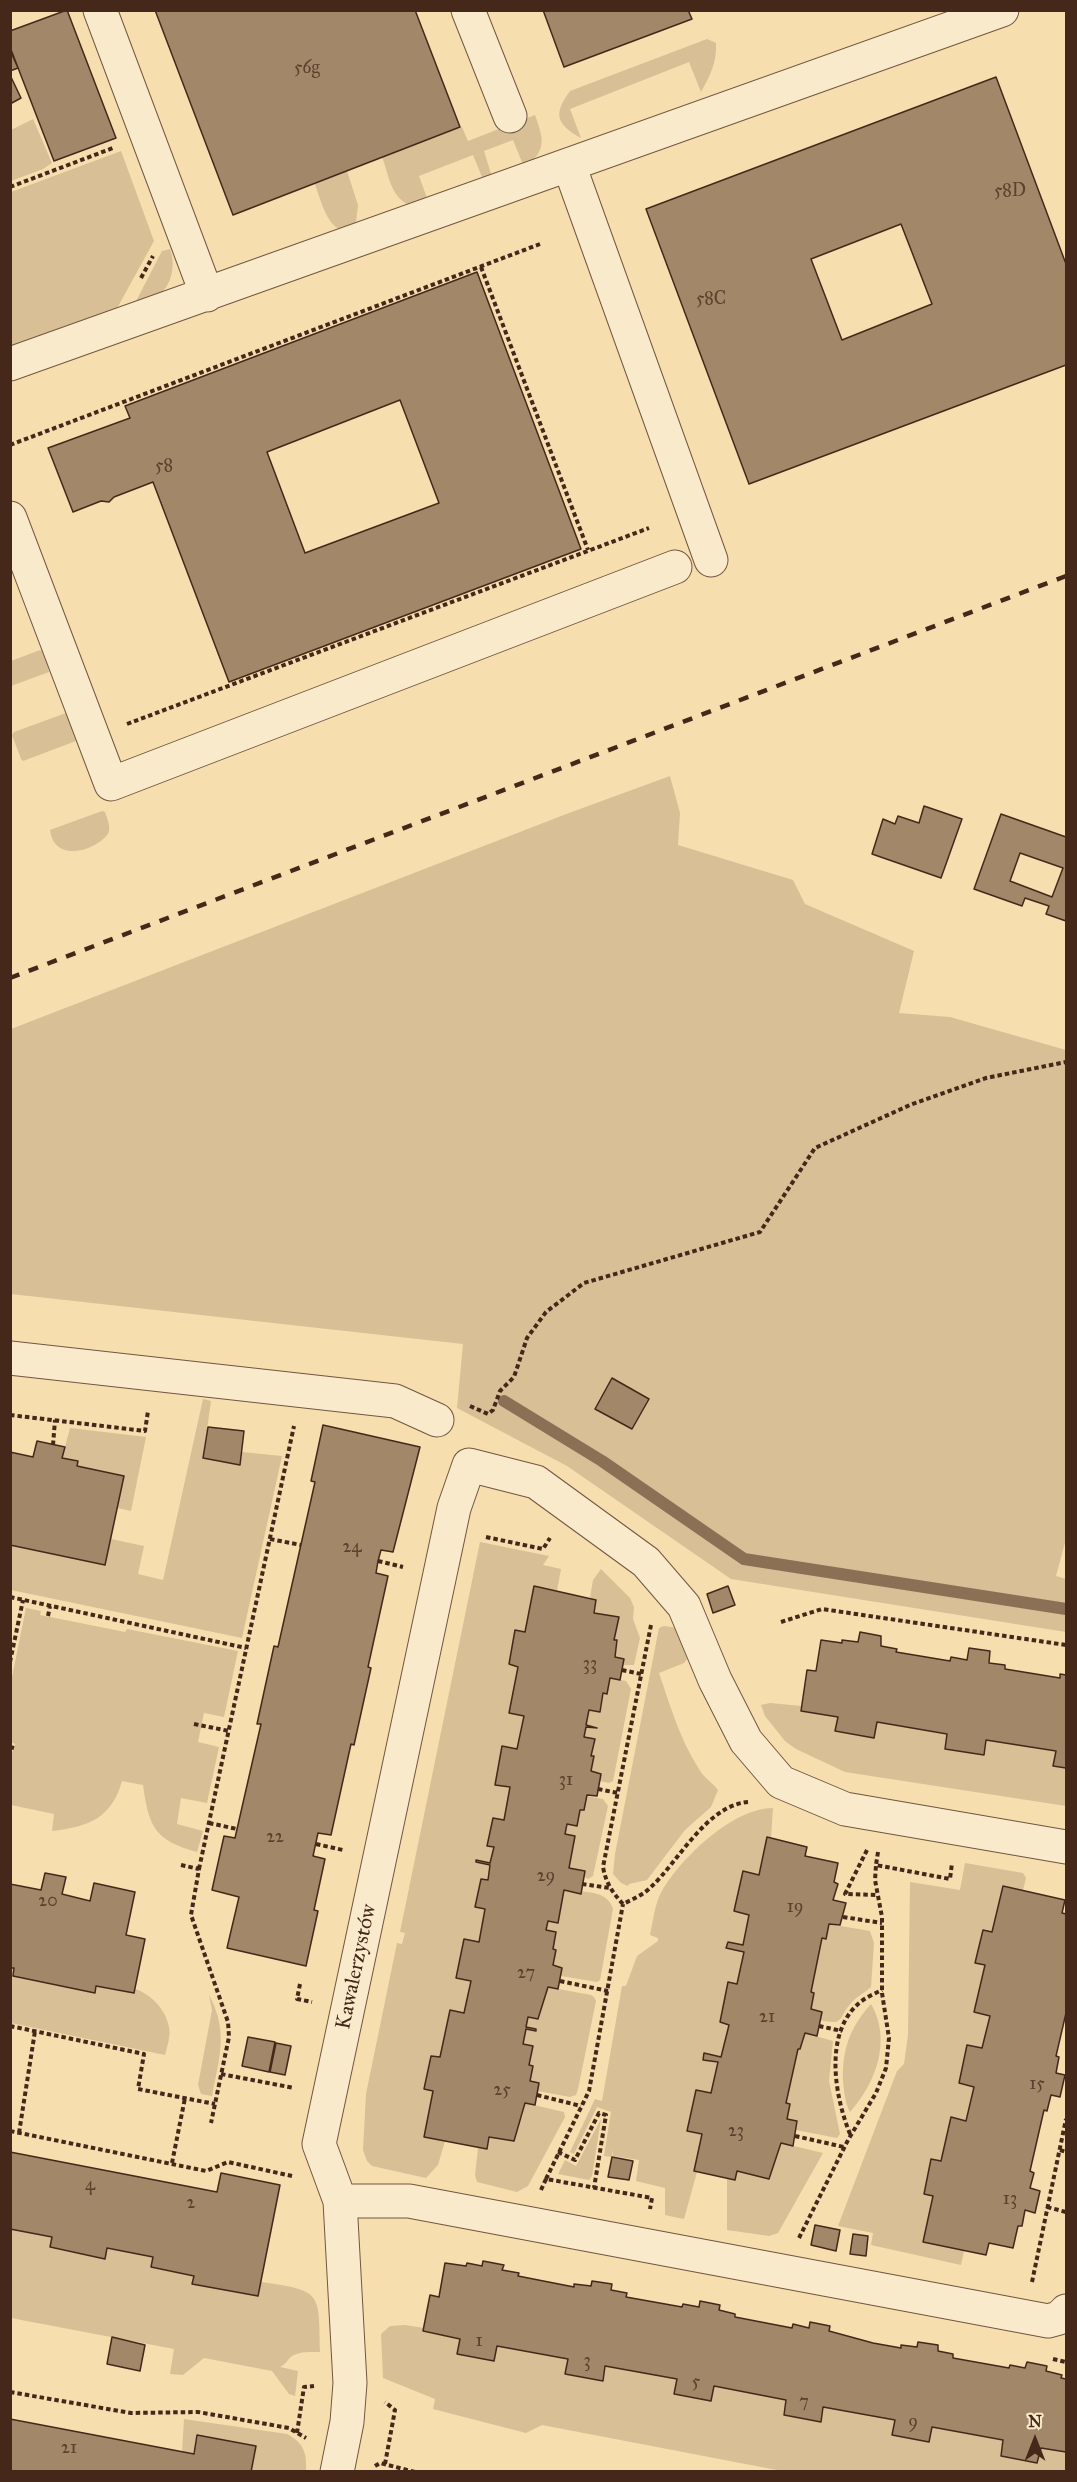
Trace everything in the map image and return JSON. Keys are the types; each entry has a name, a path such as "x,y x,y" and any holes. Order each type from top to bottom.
{"street":[{"path":"100,10 207,295"},
{"path":"468,10 510,116"},
{"path":"10,364 1002,10"},
{"path":"569,165 711,560"},
{"path":"10,518 111,784 675,567"},
{"path":"10,1358 395,1401 451,1412"},
{"name":"Kawalerzystów","path":"352,2471 347,2422 350,2383 340,2201 319,2144 454,1508 469,1465 536,1482 646,1562 684,1606 715,1680 746,1741 781,1782 845,1809 1066,1847"},
{"path":"340,2201 409,2201 1048,2321 1059,2318 1066,2311"}],"path":[{"path":"10,187 115,147"},
{"path":"10,445 540,244"},
{"path":"481,267 588,550"},
{"path":"93,736 648,528"},
{"path":"451,1412 488,1414 493,1410 500,1391 514,1377 527,1338 546,1312 584,1282 760,1232 815,1148 910,1105 986,1078 1066,1062"},
{"path":"211,2123 229,2037 228,2022 191,1915 301,1390"},
{"path":"10,1414 145,1431"},
{"path":"53,1445 55,1420"},
{"path":"270,1539 301,1545"},
{"path":"378,1562 399,1566"},
{"path":"10,1598 246,1648"},
{"path":"10,1662 24,1600"},
{"path":"48,1616 50,1606"},
{"path":"781,1622 822,1609 1066,1645"},
{"path":"622,1670 642,1674"},
{"path":"194,1724 229,1731"},
{"path":"598,1789 618,1792"},
{"path":"209,1823 237,1829"},
{"path":"316,1844 350,1852"},
{"path":"856,1846 868,1848 845,1894 877,1895"},
{"path":"181,1865 199,1869"},
{"path":"797,2243 850,2135 876,2092 885,2068 889,2038 882,1990 882,1923 877,1895 876,1865"},
{"path":"582,1884 610,1888"},
{"path":"546,2179 589,2091 623,1904"},
{"path":"843,1917 882,1923"},
{"path":"560,1981 608,1991"},
{"path":"300,1984 297,1999 313,2002"},
{"path":"850,2135 841,2112 835,2073 843,2024 857,2005 882,1990"},
{"path":"10,2026 144,2054 138,2089 215,2104"},
{"path":"819,2026 842,2031"},
{"path":"19,2133 36,2031"},
{"path":"221,2074 302,2090"},
{"path":"537,2095 581,2106"},
{"path":"172,2163 185,2098"},
{"path":"558,2152 575,2160 599,2113 606,2115 594,2188"},
{"path":"1032,2286 1066,2120"},
{"path":"10,2131 206,2171 228,2162 291,2175 297,2179"},
{"path":"795,2136 844,2147"},
{"path":"1060,2150 1066,2151"},
{"path":"1047,2207 1066,2212"},
{"path":"1047,2358 1066,2362"},
{"path":"297,2433 304,2387 316,2386"},
{"path":"10,2392 131,2413 198,2412 289,2428 306,2436 309,2444"},
{"path":"381,2399 395,2410 385,2464"},
{"path":"352,2471 380,2463 415,2472"}],"shaded area":[{"path":"707,39 716,43 715,56 710,74 701,92 689,62 570,109 581,138 562,123 559,112 570,91"},
{"path":"535,115 542,144 537,156 524,167 513,140 484,151 492,177 486,179 482,177 473,155 419,176 427,198 409,205 394,191 382,157 462,127 468,141"},
{"path":"33,119 52,163 43,169 11,181 11,130"},
{"path":"121,151 154,241 115,312 11,349 11,192"},
{"path":"347,171 358,205 356,222 348,228 340,229 334,225 324,210 315,184"},
{"path":"170,249 173,261 166,287 157,296 134,305 162,251"},
{"path":"40,650 45,652 49,672 11,686 11,661"},
{"path":"66,713 76,741 23,761 12,735 14,732"},
{"path":"670,776 680,813 678,845 793,880 805,904 914,951 899,1013 950,1017 1066,1050 1066,1539 1056,1576 1066,1579 1066,1632 731,1579 567,1466 457,1408 463,1344 11,1294 11,1029"},
{"path":"102,811 107,817 109,831 99,843 70,851 54,842 50,830"},
{"path":"203,1399 211,1401 203,1458 240,1465 242,1452 282,1456 242,1638 11,1590 10,1545 105,1565 111,1539 144,1546 138,1574 163,1580"},
{"path":"70,1428 146,1437 131,1511 117,1508 124,1476 77,1466 77,1461 62,1458"},
{"path":"480,1542 549,1556 543,1565 561,1569 557,1591 534,1587 525,1632 515,1631 509,1663 518,1667 509,1713 524,1716 517,1749 502,1746 495,1784 510,1787 504,1820 490,1863 476,1861 490,1865 488,1880 481,1879 475,1907 485,1909 479,1942 464,1939 456,1977 471,1981 464,2013 450,2010 440,2057 430,2056 424,2089 433,2091 424,2137 445,2141 438,2165 426,2178 372,2166 367,2161 363,2150 366,2094 397,1943 402,1944 405,1933 400,1932"},
{"path":"601,1569 630,1598 634,1607 633,1619 640,1638 634,1665 623,1665 624,1659 615,1657 617,1641 614,1640 619,1617 594,1613 596,1600 590,1598 593,1580"},
{"path":"26,1608 41,1611 40,1615 238,1651 224,1717 204,1713 198,1742 219,1747 207,1803 181,1798 177,1824 203,1831 197,1852 171,1842 156,1830 148,1811 143,1785 122,1781 112,1804 97,1818 77,1827 52,1831 54,1814 11,1805 11,1753 15,1744 11,1742 11,1682"},
{"path":"664,1626 677,1628 687,1659 684,1663 659,1673 676,1722 692,1758 701,1772 718,1790 711,1807 685,1830 647,1880 628,1886 621,1883 613,1874 615,1854 659,1628"},
{"path":"610,1678 626,1681 631,1689 613,1781 609,1783 600,1781 601,1774 591,1771 594,1757 591,1756 595,1739 584,1737 586,1727 596,1729 596,1727 586,1725 589,1710 600,1712 603,1693 607,1694"},
{"path":"770,1703 802,1706 801,1711 838,1717 836,1732 874,1738 877,1722 947,1734 945,1749 983,1755 986,1740 1056,1751 1054,1766 1066,1768 1066,1806 845,1772 796,1749 785,1741 765,1716 761,1705"},
{"path":"586,1796 603,1799 608,1806 593,1876 588,1879 569,1868 575,1836 565,1834 567,1824 577,1826 580,1810 584,1810"},
{"path":"773,1808 771,1838 767,1838 759,1875 743,1872 734,1911 749,1915 743,1945 728,1942 727,1948 744,1952 737,1984 729,1982 720,2022 729,2025 721,2057 703,2060 718,2062 711,2093 696,2090 687,2130 702,2134 694,2171 697,2172 684,2219 665,2215 665,2188 636,2181 639,2160 613,2156 613,2149 612,2157 604,2156 611,2112 597,2107 574,2154 570,2152 595,2099 602,2101 622,1986 626,1986 637,1956 658,1941 658,1938 650,1935 656,1906 662,1891 682,1864 710,1837 741,1816"},
{"path":"965,1863 1023,1873 1026,1878 1023,1890 1003,1887 992,1932 983,1930 975,1963 985,1965 975,2011 990,2016 982,2048 967,2045 959,2083 974,2087 966,2121 951,2117 941,2161 931,2160 924,2193 933,2196 923,2241 964,2251 961,2265 871,2245 873,2233 838,2226 897,2071 904,2064 908,2035 910,1882 960,1890"},
{"path":"564,1890 599,1895 610,1902 613,1909 600,1980 597,1982 561,1976 562,1968 553,1965 556,1950 553,1949 546,1930 548,1921"},
{"path":"829,1924 870,1931 874,1943 871,1987 854,2000 840,2019 834,2022 820,2020 822,2012 811,2009 814,1994 811,1992 822,1938 826,1939"},
{"path":"10,1968 134,1993 135,1989 141,1991 157,2004 165,2015 170,2034 165,2055 11,2023"},
{"path":"548,1987 591,1995 596,2001 578,2089 576,2095 570,2097 538,2091 539,2083 530,2081 533,2066 529,2065 533,2046 523,2044 526,2029 536,2029 526,2027 528,2017 539,2019"},
{"path":"209,1995 215,2008 221,2033 212,2096 201,2094 198,2085 212,2010"},
{"path":"871,2004 880,2032 878,2061 867,2088 850,2112 843,2081 844,2059 853,2030"},
{"path":"805,2033 833,2041 829,2081 840,2134 837,2138 796,2130 797,2121 787,2119 790,2104 786,2103 798,2049 800,2049"},
{"path":"525,2103 564,2112 565,2117 528,2186 517,2192 477,2182 475,2175 478,2148 487,2149 489,2137 522,2118"},
{"path":"601,2119 592,2176 589,2180 558,2174 565,2160 576,2166"},
{"path":"781,2143 823,2153 778,2233 769,2236 727,2230 727,2178 737,2171 769,2179"},
{"path":"10,2229 52,2237 50,2248 105,2259 107,2248 153,2257 152,2267 194,2276 192,2284 257,2296 261,2282 296,2288 306,2292 317,2305 320,2352 295,2354 280,2367 298,2371 295,2396 289,2394 272,2371 204,2358 183,2375 170,2374 174,2349 11,2318"},
{"path":"405,2325 424,2328 423,2332 460,2339 457,2354 494,2361 497,2346 568,2359 566,2374 602,2381 605,2366 677,2379 674,2395 711,2401 714,2386 786,2400 784,2415 820,2422 823,2407 895,2420 892,2435 929,2442 932,2427 1003,2440 1001,2456 1037,2463 1041,2448 1066,2452 1066,2471 782,2471 542,2425 526,2433 433,2409 435,2399 383,2378 381,2334 390,2326"},
{"path":"184,2419 287,2434 301,2445 306,2459 306,2471 251,2471 197,2436 194,2454 182,2452"}],"building":[{"path":"67,10 116,138 54,161 10,47 10,31"},
{"path":"155,10 415,10 460,127 233,215"},
{"path":"543,10 688,10 692,19 564,67"},
{"path":"10,50 18,68 10,71"},
{"path":"10,75 21,98 10,104"},
{"path":"996,77 1066,264 1066,365 749,484 646,209","holes":["901,224 932,304 842,340 811,259"]},
{"path":"477,272 581,549 229,682 153,482 114,497 109,502 101,501 73,512 48,448 130,418 125,406","holes":["400,400 439,503 305,553 267,452"]},
{"path":"924,806 962,819 941,878 872,854 883,819 895,824 898,816 919,823"},
{"path":"1001,814 1066,837 1066,921 1046,914 1049,906 1025,898 1022,906 974,889","holes":["1020,853 1063,868 1052,897 1010,881"]},
{"path":"612,1378 649,1399 632,1429 595,1409"},
{"path":"323,1425 420,1447 393,1552 381,1550 378,1561 376,1573 388,1576 368,1667 371,1668 331,1835 318,1833 313,1856 325,1859 314,1910 318,1911 306,1966 227,1948 239,1897 212,1890 224,1836 235,1838 261,1724 257,1724 274,1646 278,1647 315,1482 311,1481"},
{"path":"208,1427 244,1431 240,1465 203,1458"},
{"path":"37,1441 65,1447 62,1458 78,1461 77,1466 124,1476 105,1565 10,1545 10,1452 33,1457"},
{"path":"534,1586 596,1600 594,1613 619,1617 614,1640 617,1640 615,1657 624,1659 620,1680 610,1678 607,1694 603,1693 600,1712 589,1710 586,1725 597,1728 586,1727 584,1737 595,1739 591,1756 594,1756 591,1771 601,1774 597,1796 587,1795 584,1810 580,1810 577,1826 567,1824 565,1834 575,1836 569,1868 585,1871 581,1894 564,1890 558,1923 548,1921 546,1930 556,1932 553,1965 562,1968 558,1989 548,1987 538,2019 528,2017 526,2027 536,2029 536,2031 526,2029 523,2044 533,2046 529,2065 533,2066 530,2081 539,2083 535,2105 525,2103 514,2141 489,2137 487,2149 424,2137 433,2091 424,2089 431,2056 440,2057 450,2010 464,2013 471,1981 456,1978 464,1939 479,1942 485,1909 475,1907 481,1879 488,1880 490,1865 476,1862 476,1860 490,1863 494,1847 487,1846 493,1818 504,1820 510,1787 495,1785 502,1746 517,1749 524,1716 509,1713 518,1667 509,1664 515,1630 525,1632"},
{"path":"728,1586 735,1605 713,1613 707,1594"},
{"path":"860,1632 881,1636 881,1646 897,1649 896,1652 950,1661 951,1657 967,1660 969,1648 990,1651 989,1663 1005,1665 1005,1669 1060,1678 1060,1674 1066,1675 1066,1768 1053,1766 1056,1751 986,1740 984,1755 945,1749 947,1734 877,1722 874,1738 835,1731 838,1717 801,1711 807,1670 816,1671 821,1640 842,1643 842,1640 858,1642"},
{"path":"767,1837 807,1847 805,1856 838,1863 834,1882 838,1884 833,1900 846,1903 840,1925 829,1924 826,1939 822,1938 811,1992 814,1993 811,2009 822,2012 817,2036 805,2033 800,2049 798,2049 786,2103 790,2104 787,2119 797,2121 793,2146 781,2143 769,2179 737,2171 735,2180 694,2171 702,2134 687,2131 696,2090 711,2093 718,2062 703,2060 704,2053 721,2057 729,2025 720,2022 728,1982 737,1984 744,1952 726,1948 728,1942 743,1945 749,1915 734,1911 743,1871 759,1875"},
{"path":"45,1873 66,1877 62,1894 90,1901 94,1883 135,1892 126,1935 145,1939 134,1993 96,1986 95,1993 13,1976 14,1968 10,1968 10,1884 41,1890"},
{"path":"1003,1886 1065,1900 1062,1913 1066,1914 1066,2013 1056,2056 1059,2057 1056,2073 1065,2075 1060,2097 1051,2095 1047,2111 1044,2110 1030,2171 1034,2173 1030,2188 1040,2191 1035,2213 1025,2210 1022,2226 1018,2226 1013,2248 989,2243 986,2255 923,2242 933,2196 924,2194 931,2159 941,2161 951,2117 966,2121 974,2087 959,2083 967,2045 982,2048 990,2016 974,2012 985,1965 975,1963 983,1930 992,1932"},
{"path":"248,2037 275,2042 269,2072 242,2066"},
{"path":"276,2043 291,2046 285,2075 270,2072"},
{"path":"10,2152 217,2192 221,2173 280,2185 258,2296 192,2284 194,2276 151,2267 153,2257 107,2248 105,2259 50,2247 52,2237 10,2229"},
{"path":"612,2157 633,2161 629,2180 608,2177"},
{"path":"815,2225 840,2230 836,2251 811,2245"},
{"path":"853,2234 868,2236 866,2256 850,2254"},
{"path":"483,2261 504,2265 502,2270 519,2273 518,2276 574,2287 574,2284 591,2286 592,2281 612,2284 611,2290 627,2293 626,2297 682,2307 683,2304 699,2307 700,2301 720,2305 719,2310 735,2314 735,2317 792,2328 793,2324 809,2328 810,2322 830,2326 829,2331 873,2343 901,2348 901,2345 917,2347 918,2342 938,2345 938,2351 953,2354 953,2358 1009,2368 1010,2365 1025,2368 1027,2362 1047,2366 1046,2371 1062,2375 1061,2378 1066,2379 1066,2452 1041,2448 1037,2463 1001,2456 1003,2440 932,2427 929,2442 892,2435 895,2420 823,2407 821,2422 784,2415 786,2400 714,2386 711,2401 674,2394 677,2379 605,2366 603,2381 565,2374 568,2359 497,2346 494,2361 457,2354 460,2339 423,2331 430,2295 439,2297 445,2263 482,2266"},
{"path":"112,2337 145,2345 140,2371 107,2364"},
{"path":"10,2419 194,2454 197,2435 256,2446 251,2472 10,2472"}],"waterway":[{"path":"504,1401 602,1461 744,1559 1066,1609"}],"railway":[{"path":"10,978 1066,576"}]}
